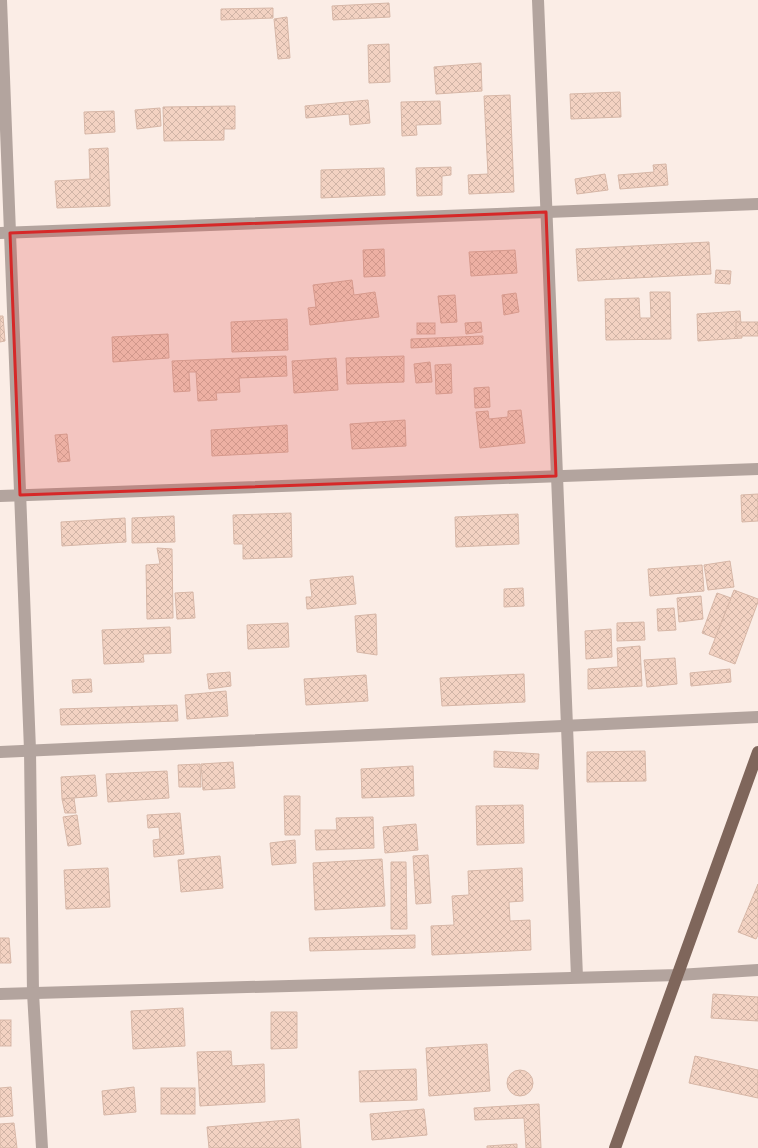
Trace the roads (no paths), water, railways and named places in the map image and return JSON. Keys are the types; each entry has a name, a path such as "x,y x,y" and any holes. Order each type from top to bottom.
{"main road":[{"path":"615,1148 758,752"}],"street":[{"path":"1,0 5,233 20,495 30,750 33,993 42,1148"},
{"path":"538,0 577,977"},
{"path":"5,233 758,204"},
{"path":"0,496 758,469"},
{"path":"0,752 758,717"},
{"path":"0,994 678,975 758,970"}]}
